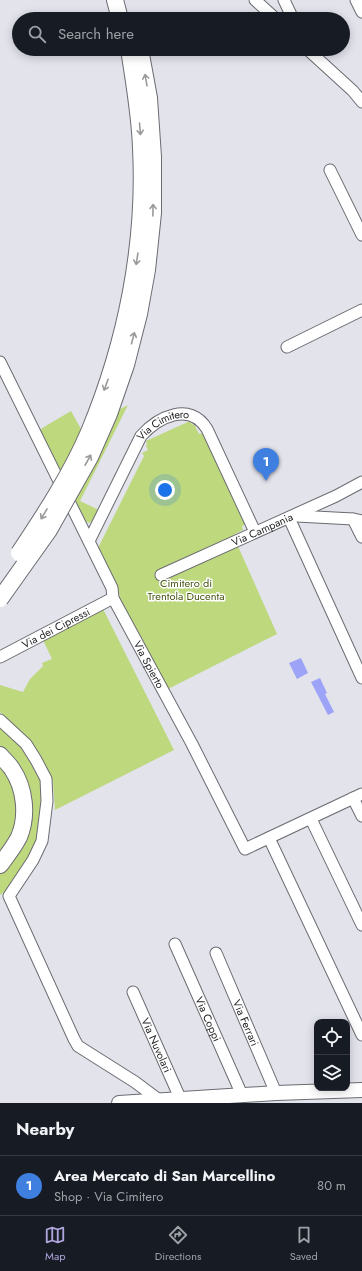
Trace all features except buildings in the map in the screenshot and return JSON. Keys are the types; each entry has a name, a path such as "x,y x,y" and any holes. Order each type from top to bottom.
{"highway":[{"path":"115,0 118,12"},
{"path":"126,0 130,12"},
{"path":"0,582 68,473 88,433 120,345 138,255 141,202 141,149 137,99 129,56"},
{"path":"0,609 36,554 90,456 109,414 126,365 139,314 147,270 153,213 153,157 149,98 141,56"},
{"path":"0,599 48,530"},
{"path":"0,755 12,770 22,789 24,806 23,822 19,837 0,865"}],"main road":[{"path":"119,1103 180,1098 362,1090"}],"street":[{"path":"255,0 268,12"},
{"path":"284,0 290,12"},
{"path":"356,0 362,12"},
{"path":"315,56 353,91 362,102"},
{"path":"330,170 362,235"},
{"path":"287,347 362,310"},
{"name":"Via Spierto","path":"0,362 112,588 113,598 192,744 245,849 357,796"},
{"name":"Via Cimitero","path":"89,542 141,436 149,427 176,414 183,413 191,414 197,417 207,428 255,532"},
{"name":"Via Campania","path":"161,575 317,505 362,482"},
{"path":"317,505 326,517"},
{"path":"362,537 358,520 291,516 362,678"},
{"name":"Via dei Cipressi","path":"0,657 113,598"},
{"path":"0,720 26,744 36,760 46,779 48,801 42,841 33,860 8,896 45,979 78,1046 135,1082 159,1100"},
{"path":"357,796 362,816"},
{"path":"311,819 362,925"},
{"path":"269,838 362,1035"},
{"name":"Via Coppi","path":"175,944 242,1095"},
{"name":"Via Ferrari","path":"216,953 276,1093"},
{"name":"Via Nuvolari","path":"133,992 180,1098"}],"green space":[{"path":"128,405 80,501 99,510 94,520 89,523 85,521 39,430 71,411 81,429"},
{"name":"Cimitero di Trentola Ducenta","path":"190,421 192,425 194,424 199,434 203,433 246,524 242,526 243,530 233,535 277,634 166,690 116,598 120,595 97,550 144,456 142,453 148,450 146,441"},
{"path":"103,609 174,750 55,810 53,782 41,756 0,712 0,685 23,692 30,679 43,666 42,663 52,659 43,640"},
{"path":"0,725 28,753 42,781 42,833 16,879 0,895 0,874 10,860 28,826 0,749"},
{"path":"0,763 13,787 18,804 18,813 13,834 0,856"}],"place":[{"name":"Area Mercato di San Marcellino","path":"266,481"}]}
